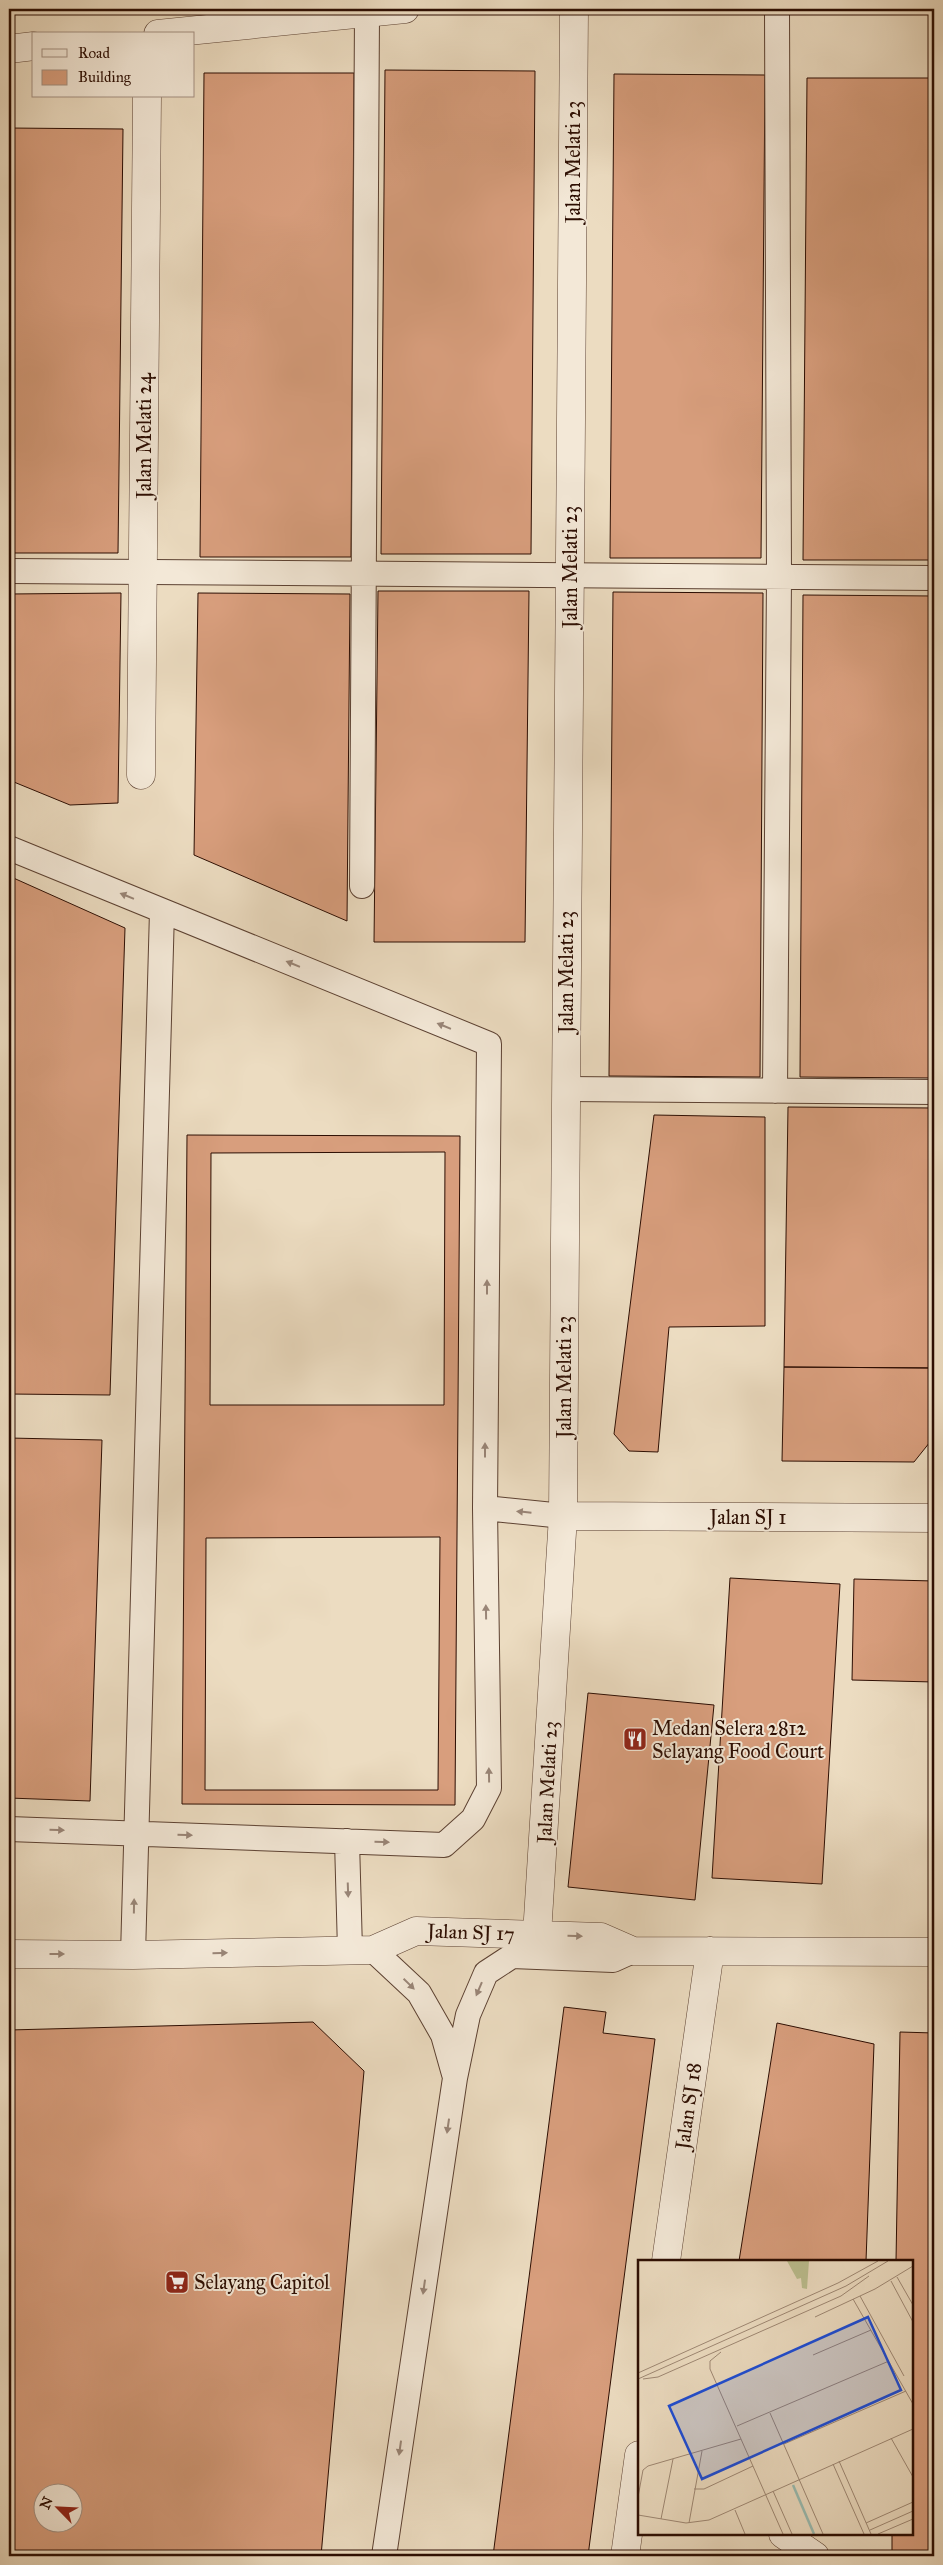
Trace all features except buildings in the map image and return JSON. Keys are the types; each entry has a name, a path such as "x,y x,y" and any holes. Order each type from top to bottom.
{"street":[{"path":"178,32 405,9"},
{"name":"Jalan Melati 23","path":"537,1935 563,1516 574,9"},
{"path":"9,49 32,46"},
{"name":"Jalan Melati 24","path":"141,775 147,98"},
{"name":"Jalan SJ 1","path":"563,1516 934,1518"},
{"name":"Jalan SJ 17","path":"9,1954 133,1955 362,1950 416,1931 601,1938 633,1951 934,1952"},
{"name":"Jalan SJ 18","path":"666,2260 710,1951"},
{"path":"625,2556 638,2462"},
{"path":"784,2535 815,2556"}],"lane":[{"path":"775,1091 778,577 777,9"},
{"path":"362,886 367,13"},
{"path":"9,571 934,578"},
{"path":"9,848 489,1044 485,1508 489,1788 472,1819 444,1845 9,1828"},
{"path":"133,1955 162,911"},
{"path":"565,1089 934,1092"},
{"path":"485,1508 563,1516"},
{"path":"347,1841 362,1950 419,1993 443,2035 455,2078"},
{"path":"384,2556 455,2078 468,2015 486,1973 512,1956 613,1960 633,1951"}],"place":[{"name":"Medan Selera 2812 Selayang Food Court","path":"635,1739"},
{"name":"Selayang Capitol","path":"177,2282"}]}
